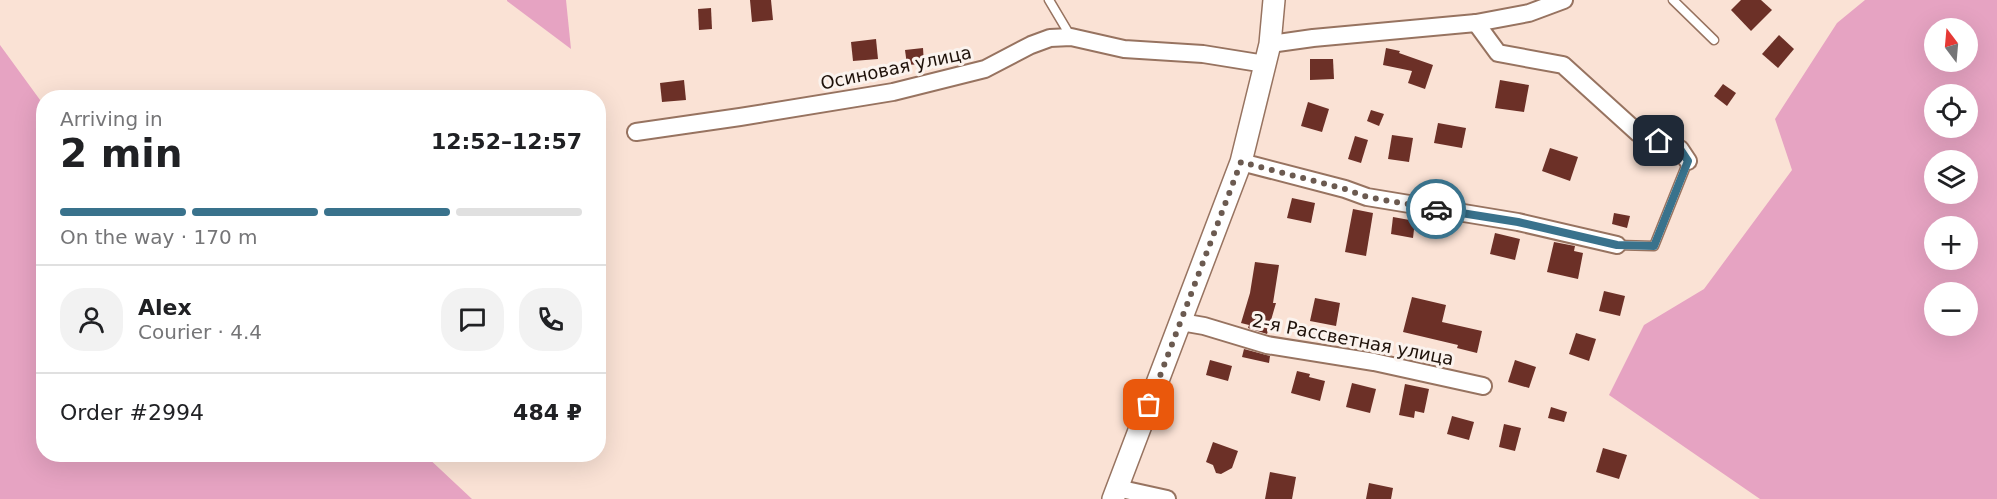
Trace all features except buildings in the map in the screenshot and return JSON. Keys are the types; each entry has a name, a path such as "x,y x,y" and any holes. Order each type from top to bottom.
{"street":[{"path":"1167,499 1115,494 1241,162 1268,54 1274,0"},
{"name":"Осиновая улица","path":"636,132 893,92 985,69 1031,45 1050,38 1071,37 1124,49 1203,54 1268,54 1313,38 1476,23 1529,13 1564,0"},
{"path":"1476,23 1498,53 1563,65 1638,133 1680,149 1688,161"},
{"path":"1241,162 1345,189 1367,197 1518,222 1617,245"},
{"name":"2-я Рассветная улица","path":"1181,322 1204,326 1267,345 1374,362 1483,386"}],"lane":[{"path":"1049,0 1071,37"},
{"path":"1673,0 1714,40"},
{"path":"1617,245 1654,246 1688,161"}],"shaded area":[{"path":"507,0 566,0 571,49 507,1"},
{"path":"1865,0 1997,0 1997,499 1760,499 1609,395 1644,325 1704,289 1792,170 1775,119 1837,23"},
{"path":"0,45 36,94 36,462 432,462 472,499 0,499"}],"way so far":[{"path":"1149,405 1241,162 1345,189 1367,197 1436,209"}],"route":[{"path":"1436,209 1518,222 1617,245 1654,246 1688,161 1680,149 1659,141"}]}
